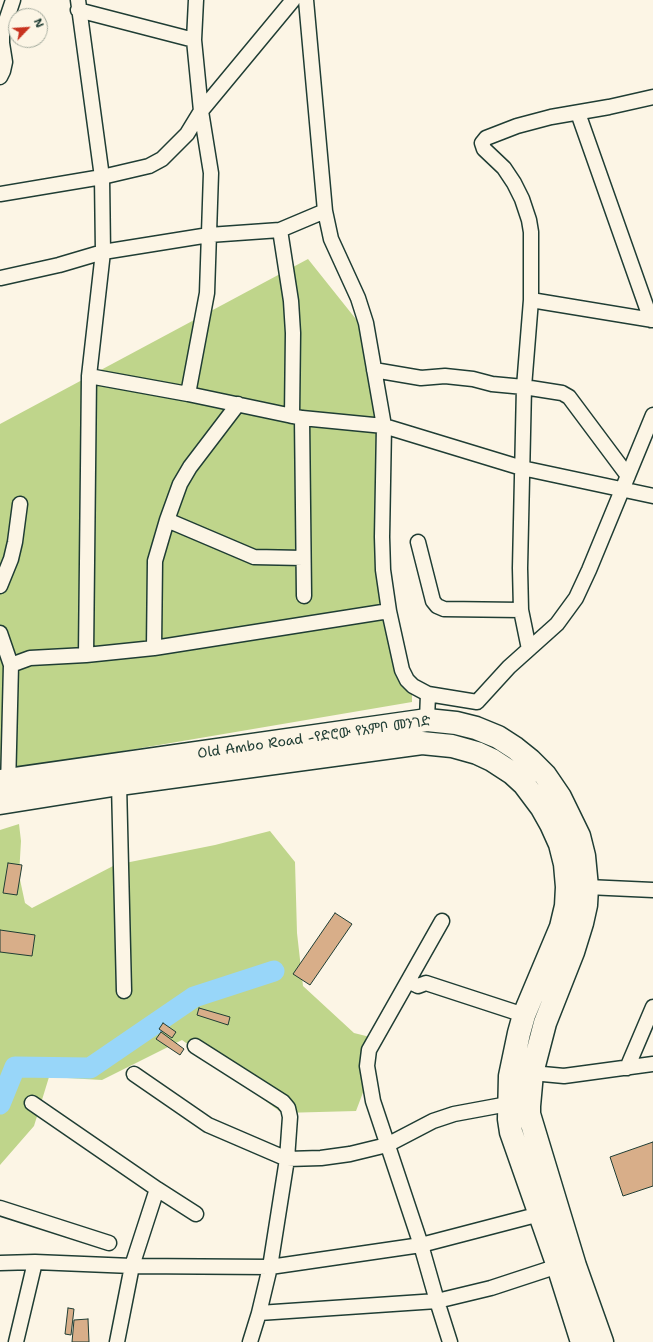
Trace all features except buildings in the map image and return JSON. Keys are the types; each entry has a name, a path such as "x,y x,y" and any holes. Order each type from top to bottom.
{"main road":[{"name":"Old Ambo Road -የድሮው የአምቦ መንገድ","path":"4,780 427,720 456,723 476,728 515,748 530,760 545,775 560,797 560,844 565,864 567,887 566,906 561,927 524,1015 510,1076 508,1119 511,1132 558,1266 582,1342"},
{"name":"Old Ambo Road -የድሮው የአምቦ መንገድ","path":"4,803 119,784 422,743 452,746 477,753 492,760 512,773 524,784 542,808 560,819 578,836 584,856 587,887 586,905 573,952 545,1023 532,1073 529,1106 532,1126 575,1266 602,1342"}],"street":[{"path":"0,77 5,62 2,33 12,0"},
{"path":"188,394 207,293 211,173 201,111 194,40 196,0"},
{"path":"0,194 102,177 149,166 162,159 187,134 201,111 293,0"},
{"path":"306,0 325,211 331,239 358,298 366,323 384,426 382,537 383,570 389,611 402,670 413,686 428,694 477,702 508,667 557,624 576,598 589,570 623,491 653,415"},
{"path":"86,655 89,376 103,252 102,177 78,5 194,40"},
{"path":"530,649 520,610 520,568 524,388 531,300 531,232 529,220 522,199 514,183 504,168 484,149 482,143 486,138 517,126 551,117 578,113 653,97"},
{"path":"531,300 652,320 578,113"},
{"path":"1,278 59,265 103,252 209,235 280,230 325,211"},
{"path":"280,230 291,301 304,596"},
{"path":"374,370 421,378 445,376 473,379 492,384 562,393 569,397 628,476"},
{"path":"89,376 188,394 297,417 384,426 522,468 623,491 653,496"},
{"path":"154,648 155,561 167,520 180,484 190,467 238,404"},
{"path":"0,586 11,559 15,542 20,504"},
{"path":"167,520 254,557 303,558"},
{"path":"418,542 433,600 437,606 444,609 520,610"},
{"path":"12,665 30,658 86,655 154,648 389,611"},
{"path":"0,633 12,665 4,780 4,803"},
{"path":"427,720 428,694"},
{"path":"119,784 124,991"},
{"path":"587,887 653,890"},
{"path":"442,921 369,1050 367,1066 373,1101 422,1245 450,1342"},
{"path":"408,981 418,986 426,983 524,1015"},
{"path":"627,1068 653,1007"},
{"path":"195,1046 283,1102 288,1108 290,1117 287,1159 270,1267 259,1313 250,1342"},
{"path":"532,1073 564,1076 653,1064"},
{"path":"134,1074 208,1125 287,1159 336,1156 387,1145 433,1121 454,1114 508,1104"},
{"path":"32,1103 196,1214"},
{"path":"117,1342 132,1266 157,1189"},
{"path":"0,1208 109,1243"},
{"path":"0,1263 35,1262 132,1266 270,1267 422,1245 540,1214"},
{"path":"16,1342 35,1262"},
{"path":"259,1313 437,1301 491,1288 558,1266"}],"green space":[{"path":"308,259 371,338 379,443 374,541 386,607 412,689 412,702 0,772 0,424"},
{"path":"19,824 21,841 19,875 25,903 32,908 115,865 215,845 270,831 295,862 297,933 303,986 354,1033 374,1038 376,1058 356,1111 282,1113 182,1040 102,1080 49,1077 34,1126 0,1165 0,830"}],"waterway":[{"path":"0,1104 15,1067 90,1068 194,997 274,971"}]}
